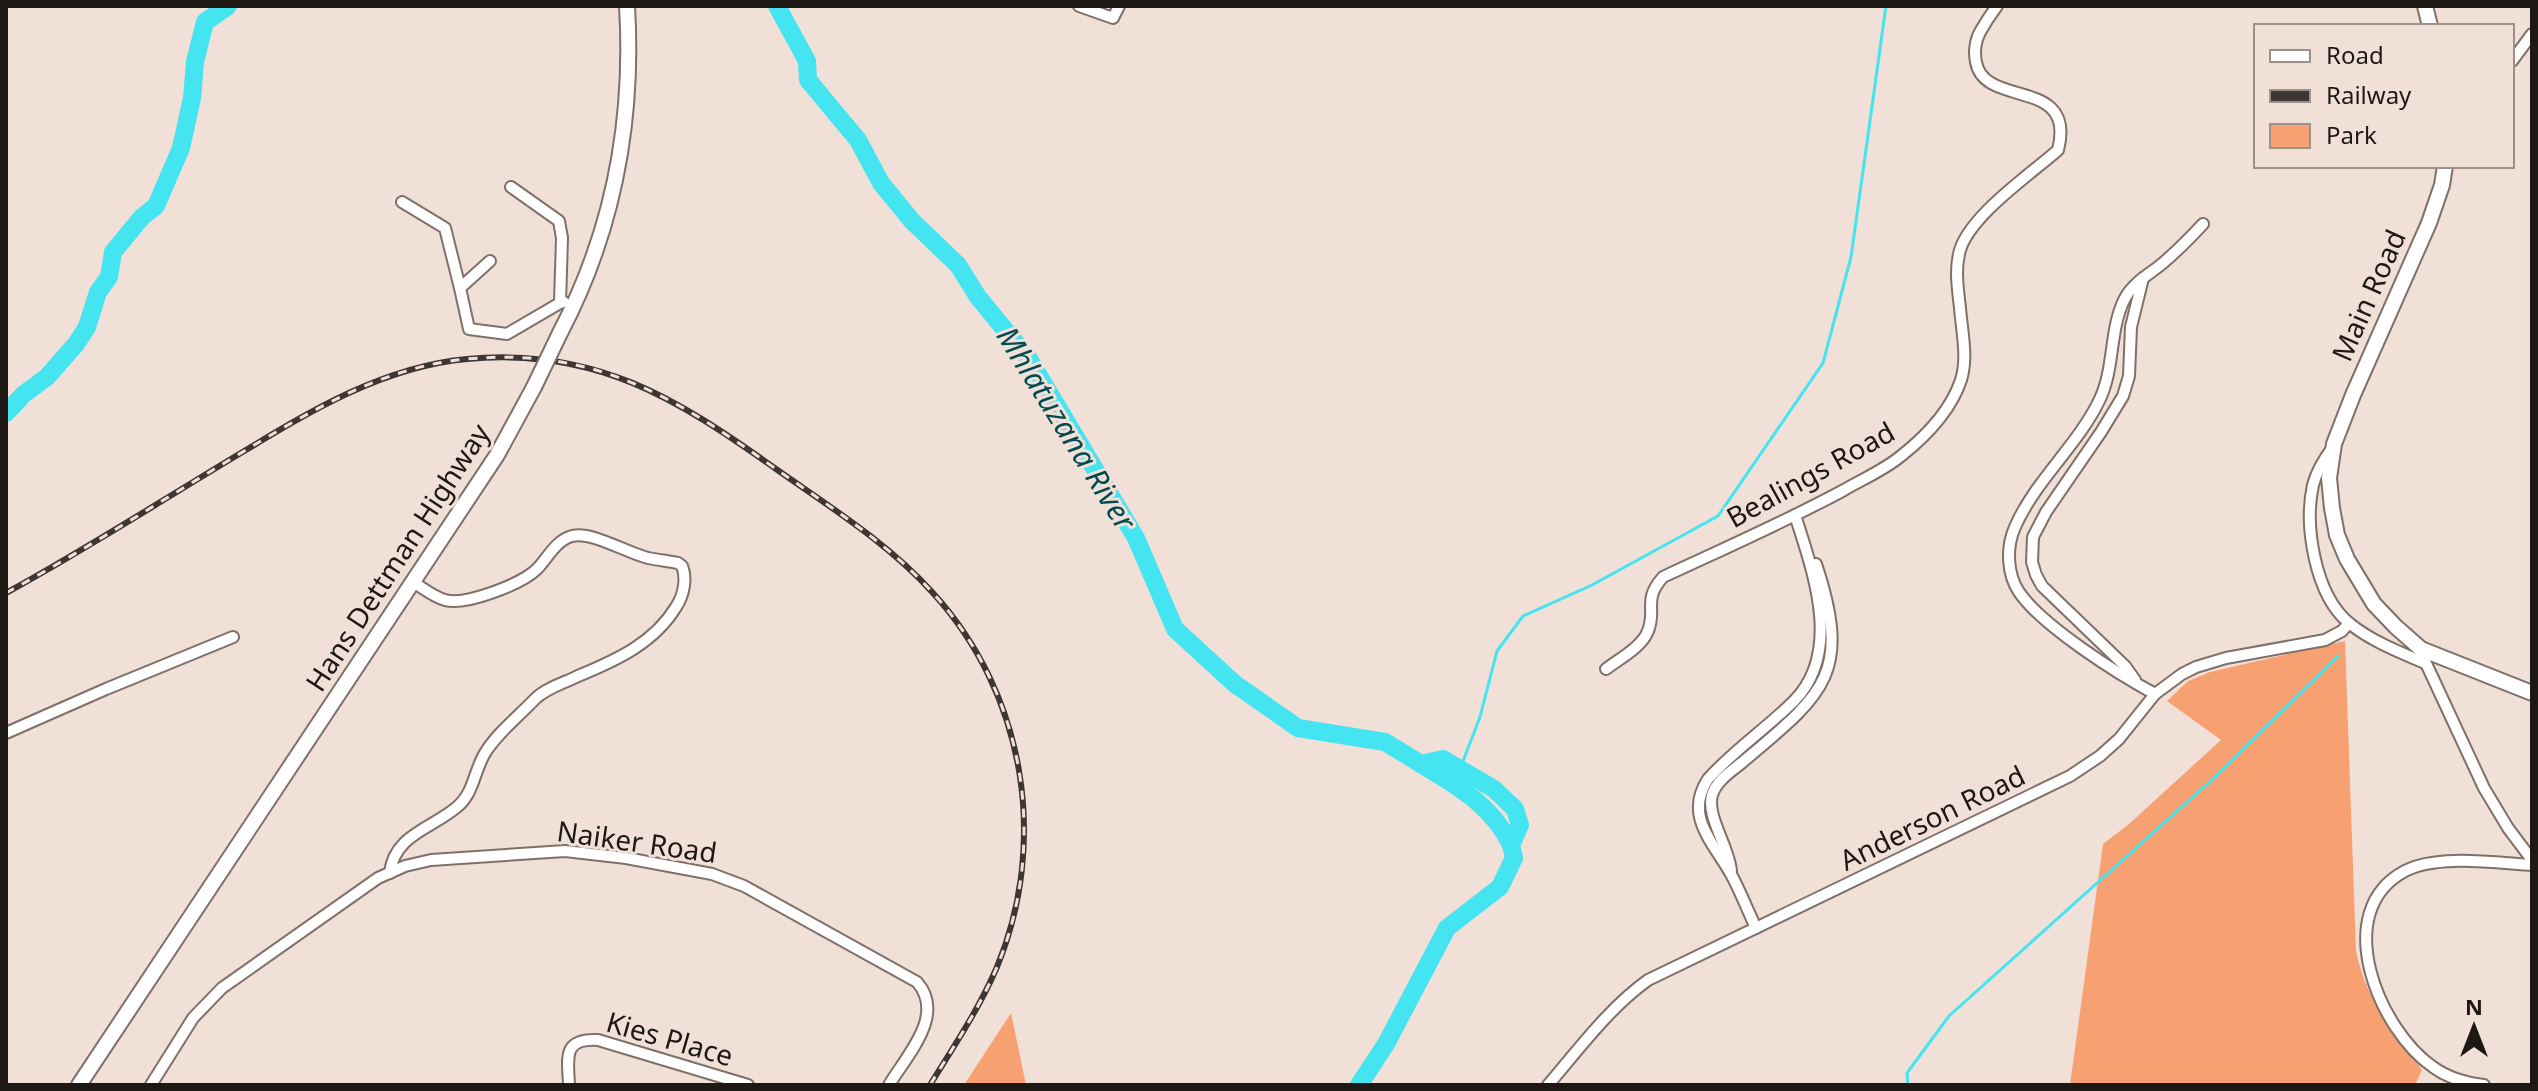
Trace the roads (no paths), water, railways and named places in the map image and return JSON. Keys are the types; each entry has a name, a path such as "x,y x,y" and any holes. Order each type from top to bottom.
{"street":[{"name":"Hans Dettman Highway","path":"79,1085 497,455 534,387 578,300 595,257 620,164 630,45 627,6"},
{"path":"1079,6 1113,18 1119,6"},
{"name":"Bealings Road","path":"1606,669 1643,639 1648,630 1652,591 1663,577 1797,514 1899,458 1937,421 1960,382 1964,366 1957,277 1961,245 1977,220 2058,150 2061,130 2055,111 2045,103 1995,85 1983,78 1978,69 1975,59 1978,34 1997,6"},
{"path":"2514,59 2530,40"},
{"name":"Main Road","path":"2423,656 2374,604 2347,559 2337,535 2329,478 2334,444 2429,223 2445,168"},
{"path":"511,187 559,221 562,238 560,303"},
{"path":"402,202 445,228 469,329 507,334 560,303 578,300"},
{"path":"2155,694 2079,645 2027,602 2012,578 2009,557 2015,527 2100,400 2122,303 2143,278 2203,224"},
{"path":"460,288 490,261"},
{"path":"2138,685 2125,666 2042,586 2036,575 2031,550 2033,537 2046,512 2123,396 2129,376 2131,327 2143,278"},
{"name":"Main Road","path":"2334,444 2321,462 2313,484 2310,510 2312,546 2325,590 2336,609 2349,623 2392,649 2423,656 2532,693"},
{"path":"1756,928 1731,875 1726,846 1713,814 1713,792 1724,778 1812,700 1826,675 1831,653 1829,613 1820,577 1797,514"},
{"path":"390,873 395,854 407,839 464,799 485,753 536,697 634,650 657,633 680,602 685,572 678,563 647,558 576,535 560,542 533,573 470,599 442,600 413,582"},
{"name":"Anderson Road","path":"1548,1085 1607,1016 1633,991 1666,970 2084,768 2119,739 2155,694 2196,667 2226,658 2325,640 2342,631 2349,623"},
{"path":"6,733 233,637"},
{"path":"2423,656 2484,788 2532,862"},
{"name":"Naiker Road","path":"151,1085 193,1018 222,988 364,887 405,866 431,860 565,851 626,858 730,879 917,982 928,999 928,1018 889,1085"},
{"path":"2484,1085 2451,1078 2432,1067 2395,1028 2376,989 2368,960 2366,942 2371,905 2382,887 2407,869 2446,862 2532,862"},
{"name":"Kies Place","path":"569,1085 568,1053 571,1046 587,1039 748,1085"}],"waterway":[{"path":"6,413 24,394 47,377 76,344 87,327 98,292 109,277 113,252 142,217 156,206 181,148 205,22 228,6"},
{"name":"Mhlatuzana River","path":"777,6 807,61 808,80 858,140 881,183 912,221 958,265 978,297 1029,359 1136,538 1175,629 1235,684 1298,728 1385,742 1421,764 1443,759 1494,789 1515,809 1520,825 1511,845 1514,858 1500,887 1447,928 1386,1044 1359,1085"},
{"path":"1460,769 1480,717 1497,651 1523,616 1592,585 1718,516 1823,363 1851,257 1886,6"},
{"path":"1908,1085 1907,1073 1949,1016 2214,778 2338,656"},
{"name":"Mhlatuzana River","path":"1421,764 1484,808 1511,845"}],"railway":[{"path":"6,593 312,412 371,383 402,372 467,359 513,357 556,361 595,370 668,400 739,443 838,512 916,575 964,633 989,676 1007,722 1019,771 1024,820 1022,870 1013,919 990,983 930,1085"}]}
